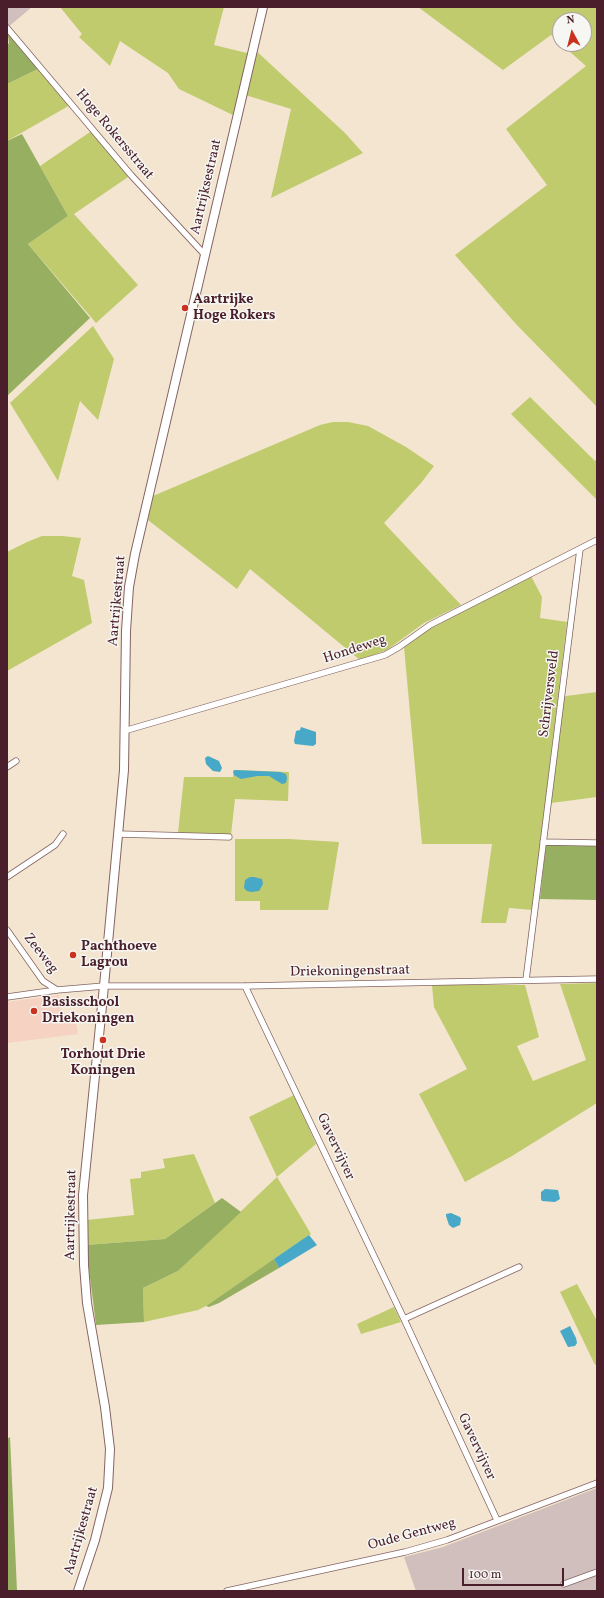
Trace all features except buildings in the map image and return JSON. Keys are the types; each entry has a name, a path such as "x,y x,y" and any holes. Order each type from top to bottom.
{"street":[{"name":"Aartrijksestraat","path":"177,374 263,7"},
{"name":"Hoge Rokersstraat","path":"7,28 131,175 204,255"},
{"name":"Aartrijkestraat","path":"78,1591 95,1540 108,1488 110,1449 105,1407 87,1303 82,1224 83,1195 124,770 126,631 129,587 135,554 177,374"},
{"name":"Hondeweg","path":"124,731 385,655 430,625 597,540"},
{"name":"Schrijversveld","path":"526,980 580,549"},
{"path":"7,767 16,761"},
{"path":"7,877 55,845 62,834"},
{"path":"118,834 229,836"},
{"path":"543,842 597,843"},
{"name":"Zeeweg","path":"7,930 43,981 57,990"},
{"name":"Driekoningenstraat","path":"7,997 57,990 104,986 245,986 597,979"},
{"name":"Gavervijver","path":"245,986 404,1318 497,1520"},
{"path":"404,1318 519,1267"},
{"name":"Oude Gentweg","path":"227,1591 405,1552 446,1540 597,1483"},
{"path":"564,1584 597,1572"}],"shaded area":[{"path":"7,7 32,7 7,28"},
{"name":"Basisschool Driekoningen","path":"59,995 62,1022 76,1021 78,1034 7,1043 7,1002"},
{"path":"597,1488 597,1591 416,1591 404,1557 443,1547"}],"green space":[{"path":"60,7 224,7 214,45 251,54 253,48 345,133 363,153 271,198 291,109 242,94 237,117 179,89 168,73 120,41 110,66 79,37 82,34"},
{"path":"418,7 597,7 597,407 516,324 455,255 547,185 506,129 586,66 570,52 592,52 592,12 552,12 552,36 551,35 503,70"},
{"path":"7,28 40,68 7,84 7,46 9,43"},
{"path":"40,68 72,104 7,141 7,84"},
{"path":"93,130 131,175 74,214 138,285 96,323 28,244 68,216 40,166"},
{"path":"22,134 68,216 28,244 90,318 7,396 7,141"},
{"path":"93,326 114,359 98,420 80,401 58,481 10,403"},
{"path":"530,397 595,461 597,458 597,500 511,414"},
{"path":"333,422 348,422 368,426 406,447 434,466 421,483 384,523 461,605 424,623 387,650 360,660 250,569 237,589 148,520 153,496 320,425"},
{"path":"42,536 81,538 72,576 84,580 92,623 7,671 7,552"},
{"path":"531,576 542,597 540,618 567,622 533,910 509,908 506,923 481,923 492,844 422,844 404,647 422,633"},
{"path":"597,692 597,797 551,803 563,698 566,696"},
{"path":"234,770 289,772 288,801 235,799 231,835 178,833 184,777 233,777"},
{"path":"235,839 289,839 339,842 328,910 260,910 260,901 235,901"},
{"path":"546,843 597,845 597,900 540,899"},
{"path":"597,983 597,1103 512,1156 465,1182 419,1094 467,1069 434,1007 432,985 525,985 539,1037 517,1046 533,1081 586,1060 560,984"},
{"path":"294,1095 316,1144 277,1177 249,1117"},
{"path":"194,1154 215,1203 165,1239 86,1245 87,1220 134,1215 130,1179 141,1178 141,1172 165,1168 163,1159"},
{"path":"277,1177 311,1234 206,1306 198,1310 144,1322 143,1288 178,1271"},
{"path":"222,1198 241,1212 178,1271 143,1288 144,1322 96,1325 86,1245 165,1239"},
{"path":"274,1259 279,1268 219,1303 209,1307 206,1306"},
{"path":"577,1284 597,1321 597,1364 595,1365 560,1292"},
{"path":"394,1307 401,1322 361,1334 357,1324"},
{"path":"10,1437 17,1591 7,1591 7,1439"}],"water":[{"path":"301,727 316,732 316,744 313,746 295,744 294,741 296,731 300,730"},
{"path":"208,756 219,761 222,768 220,772 213,771 206,764 205,758"},
{"path":"233,771 280,772 286,774 286,783 282,784 269,776 257,776 241,779 234,775"},
{"path":"250,877 262,879 263,884 259,891 251,892 244,888 245,880"},
{"path":"545,1189 558,1190 560,1199 555,1202 542,1201 541,1192"},
{"path":"451,1213 460,1217 461,1219 460,1225 453,1228 449,1225 446,1216 446,1214"},
{"path":"309,1235 317,1245 279,1268 274,1259"},
{"path":"570,1326 577,1343 575,1346 568,1347 560,1331"}],"place":[{"name":"Aartrijke Hoge Rokers","path":"185,308"},
{"name":"Pachthoeve Lagrou","path":"73,955"},
{"name":"Basisschool Driekoningen","path":"34,1011"},
{"name":"Torhout Drie Koningen","path":"103,1040"}]}
